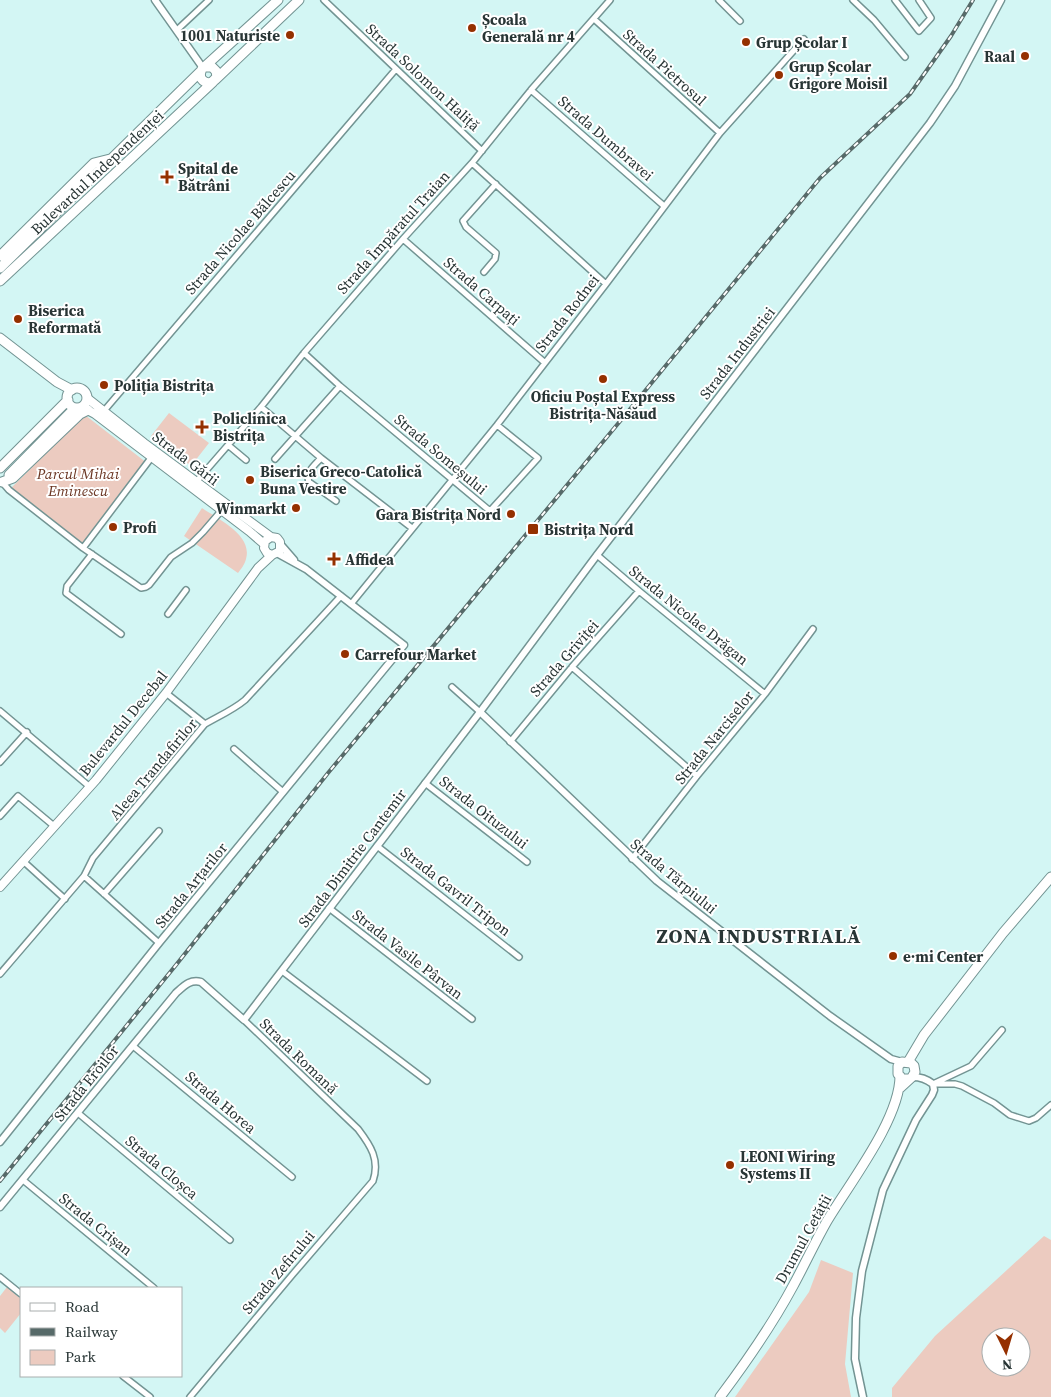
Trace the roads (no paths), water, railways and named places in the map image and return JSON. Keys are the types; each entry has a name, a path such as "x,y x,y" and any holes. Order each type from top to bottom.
{"main road":[{"name":"Bulevardul Independenței","path":"0,268 203,69 278,0"},
{"name":"Bulevardul Independenței","path":"0,281 299,0"},
{"path":"214,68 217,74 214,81 208,83 203,81 200,76 203,69 214,68"},
{"path":"0,256 94,163 110,159"},
{"path":"0,338 57,382 69,395 70,405 82,408"},
{"path":"0,468 69,395 80,389 85,392 87,398 80,414 13,478 1,483"},
{"name":"Strada Gării","path":"87,398 196,482 271,537 277,538 281,545"},
{"path":"1,483 82,408"},
{"name":"Strada Gării","path":"82,408 249,530 270,551"},
{"path":"271,537 267,539 270,551 281,545"},
{"name":"Bulevardul Decebal","path":"0,887 90,787 166,693 270,551"},
{"name":"Drumul Cetății","path":"720,1397 755,1350 793,1286 826,1223 879,1138 900,1088 913,1073 915,1052 924,1035 1003,933 1051,877"}],"street":[{"path":"155,0 203,69"},
{"path":"177,30 209,0"},
{"name":"Strada Solomon Haliță","path":"324,0 482,151"},
{"name":"Strada Împăratul Traian","path":"196,482 261,407 304,353 472,163 531,90 610,0"},
{"path":"719,0 740,21"},
{"path":"853,0 874,20 905,57"},
{"path":"896,0 919,31 931,18 919,0"},
{"name":"Strada Industriei","path":"480,712 597,554 930,123 955,86 1000,0"},
{"name":"Strada Pietrosul","path":"594,19 720,133"},
{"name":"Strada Rodnei","path":"351,604 606,284 720,133 804,39"},
{"name":"Strada Nicolae Bălcescu","path":"103,412 396,69"},
{"name":"Strada Dumbravei","path":"531,90 664,206"},
{"path":"472,163 606,284"},
{"path":"484,272 495,259 496,253 466,227 463,222 496,184"},
{"name":"Strada Carpați","path":"403,239 544,362"},
{"name":"Strada Someșului","path":"304,353 340,386 490,512 538,458 496,424"},
{"path":"275,459 340,386"},
{"path":"261,407 321,458 412,528"},
{"path":"228,445 246,460"},
{"path":"83,548 152,458"},
{"path":"321,458 308,473 308,479 336,501"},
{"path":"1,483 83,548 144,588 171,557 192,543 222,510"},
{"name":"Strada Gării","path":"281,545 296,562 404,646"},
{"name":"Strada Gării","path":"270,551 296,562"},
{"path":"92,554 67,586 66,593 121,634"},
{"name":"Strada Nicolae Drăgan","path":"597,554 639,591 766,694"},
{"path":"168,614 186,590"},
{"name":"Strada Griviței","path":"510,742 572,667 639,591"},
{"name":"Aleea Trandafirilor","path":"0,974 84,876 93,858 206,724 234,709 244,700 341,596"},
{"name":"Strada Narciselor","path":"632,859 697,776 766,694 813,629"},
{"name":"Strada Arțarilor","path":"0,1142 159,943 404,646"},
{"path":"572,667 697,776"},
{"path":"452,687 480,712"},
{"path":"166,693 206,724"},
{"path":"0,711 90,787"},
{"name":"Strada Tărpiului","path":"480,712 656,881 830,1016 913,1073"},
{"name":"Strada Dimitrie Cantemir","path":"244,1020 480,712"},
{"path":"0,762 27,732"},
{"path":"234,749 283,792"},
{"name":"Strada Oituzului","path":"425,783 527,862"},
{"path":"0,816 18,796 54,826"},
{"path":"104,894 159,830"},
{"name":"Strada Gavril Tripon","path":"377,846 519,956"},
{"path":"23,861 65,899"},
{"path":"84,876 159,943"},
{"name":"Strada Vasile Pârvan","path":"329,908 472,1019"},
{"path":"282,971 427,1081"},
{"name":"Strada Romană","path":"195,980 212,990 358,1129 376,1160"},
{"name":"Strada Eroilor","path":"0,1207 176,993 187,983 195,980"},
{"path":"913,1073 970,1066 1002,1030"},
{"name":"Strada Horea","path":"133,1046 292,1177"},
{"path":"913,1073 962,1086 994,1103 1010,1115 1028,1120 1036,1118 1051,1105"},
{"path":"862,1397 855,1359 856,1318 862,1271 879,1202 916,1120 934,1090 913,1073"},
{"name":"Strada Cloșca","path":"78,1113 230,1240"},
{"name":"Strada Zefirului","path":"190,1397 373,1181 376,1171 376,1160"},
{"name":"Strada Crișan","path":"23,1180 153,1287"},
{"path":"0,1278 20,1293"},
{"path":"124,1377 150,1397"}],"railway":[{"path":"0,1181 176,965 328,773 820,178 910,94 951,36 973,0"}],"place":[{"name":"Școala Generală nr 4","path":"472,28"},
{"name":"1001 Naturiste","path":"290,35"},
{"name":"Grup Școlar I","path":"746,42"},
{"name":"Raal","path":"1025,56"},
{"name":"Grup Școlar Grigore Moisil","path":"779,75"},
{"name":"Spital de Bătrâni","path":"167,177"},
{"name":"Biserica Reformată","path":"18,319"},
{"name":"Oficiu Poștal Express Bistrița-Năsăud","path":"603,379"},
{"name":"Poliția Bistrița","path":"104,385"},
{"name":"Policlinica Bistrița","path":"202,427"},
{"name":"Biserica Greco-Catolică Buna Vestire","path":"250,480"},
{"name":"Winmarkt","path":"296,508"},
{"name":"Gara Bistrița Nord","path":"511,514"},
{"name":"Profi","path":"113,527"},
{"name":"Bistrița Nord","path":"533,529"},
{"name":"Affidea","path":"334,559"},
{"name":"Carrefour Market","path":"345,654"},
{"name":"e·mi Center","path":"893,956"},
{"name":"LEONI Wiring Systems II","path":"730,1165"}],"district":[{"name":"ZONA INDUSTRIALĂ","path":"759,936"}],"park label":[{"name":"Parcul Mihai Eminescu","path":"78,482"}]}
